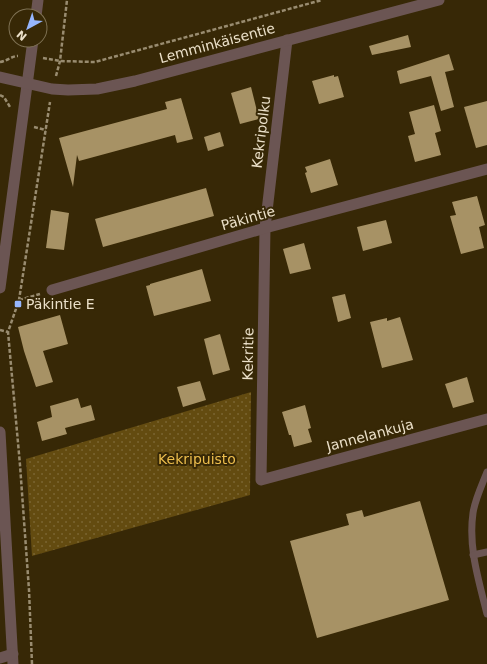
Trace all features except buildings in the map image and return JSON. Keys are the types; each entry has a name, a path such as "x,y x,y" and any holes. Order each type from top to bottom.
{"street":[{"name":"Lemminkäisentie","path":"0,77 52,89 97,89 135,81 439,0"},
{"name":"Kekripolku","path":"265,228 287,40"},
{"path":"0,288 32,48"},
{"name":"Päkintie","path":"52,290 265,228 487,170"},
{"name":"Kekritie","path":"261,480 265,228"},
{"name":"Jannelankuja","path":"261,480 487,420"},
{"path":"0,432 2,493 13,659 0,658"}],"lane":[{"path":"487,472 473,512 473,555 487,614"},
{"path":"473,555 487,552"}],"path":[{"path":"32,664 29,590 20,465 8,332 19,300 52,89 60,61 67,0"},
{"path":"0,62 14,56 60,61 95,62 322,0"},
{"path":"19,300 52,290"},
{"path":"0,330 8,332"}],"green space":[{"name":"Kekripuisto","path":"251,392 250,495 32,556 26,459"}],"place":[{"name":"Päkintie E","path":"18,304"}]}
